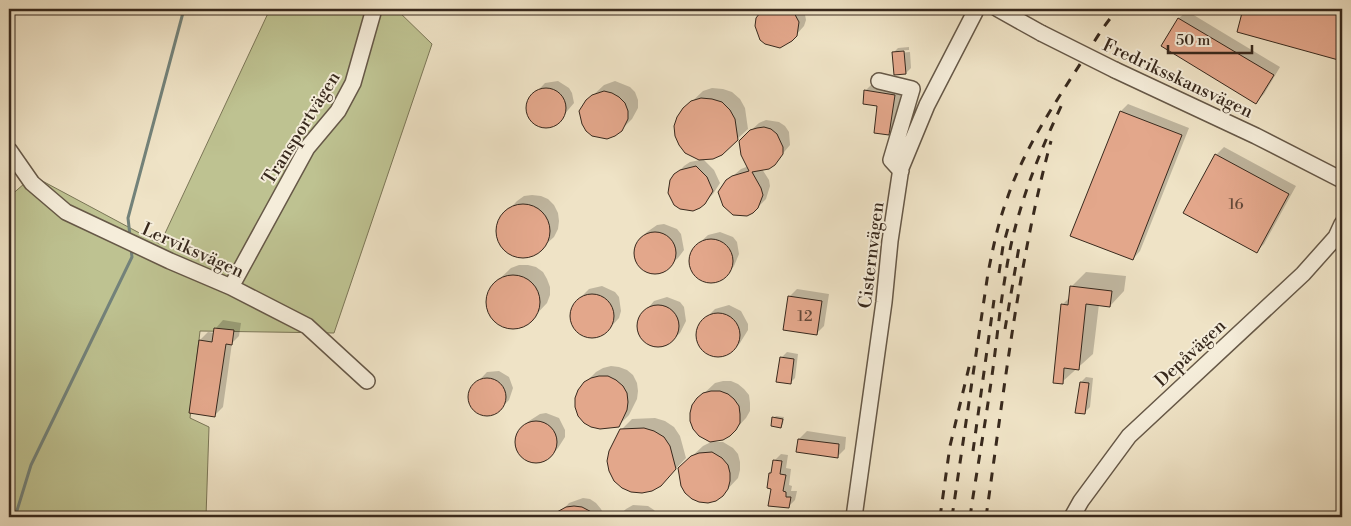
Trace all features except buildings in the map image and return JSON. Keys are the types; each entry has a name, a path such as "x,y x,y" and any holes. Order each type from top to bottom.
{"street":[{"name":"Transportvägen","path":"231,287 307,148 338,111 353,83 374,9"},
{"path":"972,10 983,13 997,9"},
{"name":"Fredriksskansvägen","path":"997,9 1115,70 1256,136 1342,180"},
{"name":"Cisternvägen","path":"854,517 901,171 928,105 972,10"},
{"path":"879,81 912,89 891,160 901,171"},
{"name":"Lerviksvägen","path":"9,150 32,183 66,212 170,261 231,287 307,326 367,381"},
{"name":"Depåvägen","path":"1072,517 1081,501 1129,436 1303,274 1336,237 1342,224"}],"green space":[{"path":"270,9 396,9 432,44 334,333 200,331 190,418 209,427 206,517 9,517 9,197 33,176 160,244"}],"waterway":[{"path":"130,236 128,218 184,9"},
{"path":"15,517 31,465 132,257 131,249"}],"railway":[{"path":"952,517 988,273 1004,208 1020,166 1037,134 1095,40 1118,9"},
{"path":"970,517 1010,250 1021,206 1045,142 1064,100"},
{"path":"986,517 1006,375 1029,234 1051,141"},
{"path":"999,273 1003,246 1010,221"},
{"path":"1005,329 1020,241"},
{"path":"973,451 994,300"},
{"path":"940,517 950,446 970,363"}]}
